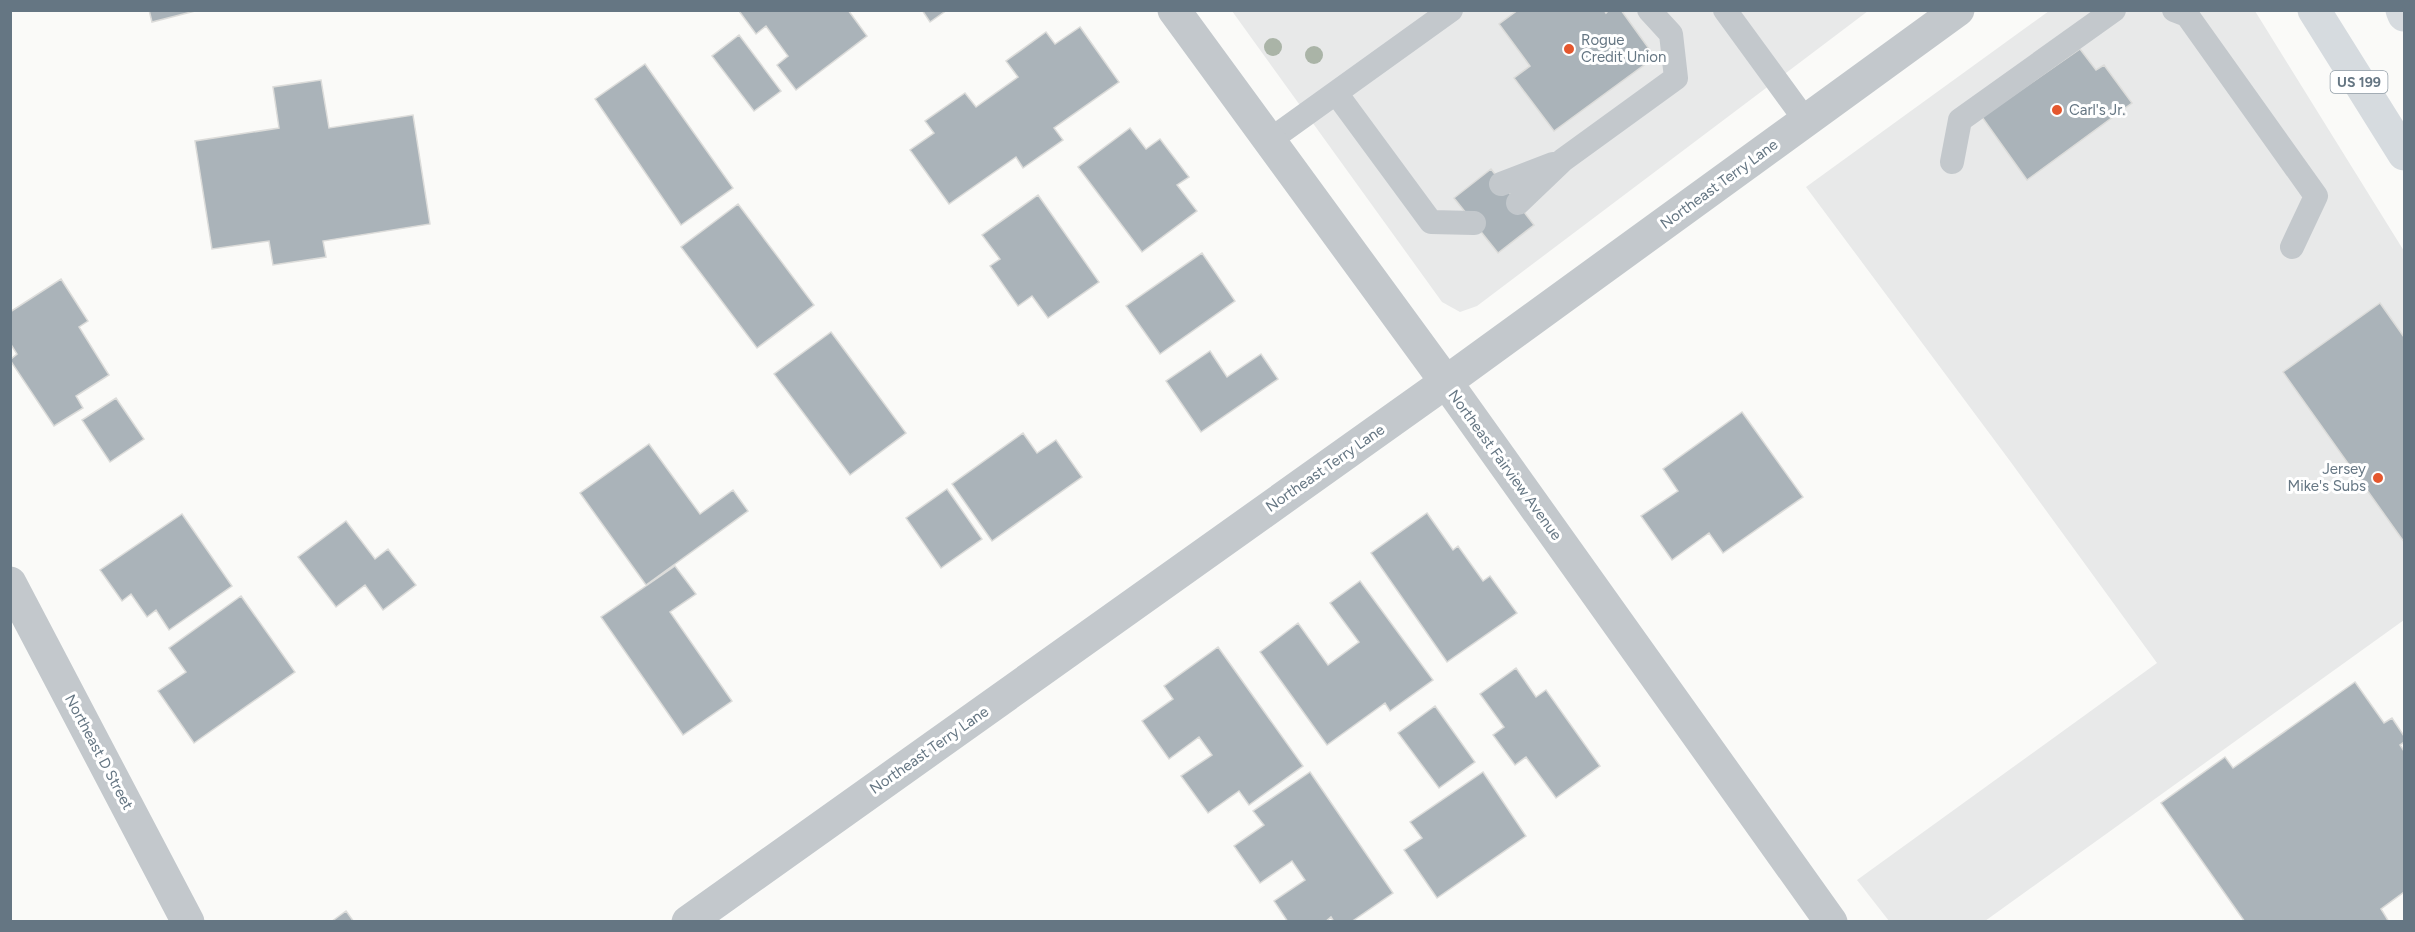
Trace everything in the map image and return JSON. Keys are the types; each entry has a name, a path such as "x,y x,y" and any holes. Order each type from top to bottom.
{"highway":[{"name":"US 199","path":"2314,10 2404,154"},
{"path":"2402,10 2404,15"}],"street":[{"name":"Northeast Fairview Avenue","path":"1174,10 1446,382 1831,921"},
{"name":"Northeast Terry Lane","path":"688,921 1446,382 1958,10"},
{"name":"Northeast D Street","path":"10,583 188,921"}],"lane":[{"path":"1269,140 1451,10"},
{"path":"1518,203 1563,159 1676,78 1671,33 1649,10"},
{"path":"1725,10 1806,121"},
{"path":"1952,162 1960,120 2114,10"},
{"path":"2174,10 2187,15 2316,196 2292,247"},
{"path":"1336,93 1431,222 1471,219"},
{"path":"1502,184 1563,159"}],"shaded area":[{"path":"1232,11 1868,11 1477,306 1460,312 1442,302"},
{"path":"2049,11 2255,11 2404,251 2404,620 1985,921 1889,921 1857,880 2157,663 1806,187"}],"building":[{"path":"149,10 199,10 152,22"},
{"path":"848,10 867,36 796,90 777,65 788,56 766,26 756,34 739,11"},
{"path":"922,10 947,10 930,22"},
{"path":"1518,10 1604,10 1606,13 1609,10 1621,10 1655,57 1554,131 1514,78 1530,66 1499,24"},
{"path":"1080,27 1119,82 1054,128 1063,140 1023,168 1016,157 949,204 910,150 934,133 925,121 965,93 976,107 1018,77 1006,61 1046,32 1055,44"},
{"path":"739,35 781,91 754,111 712,56"},
{"name":"Carl's Jr.","path":"2080,49 2096,70 2104,65 2132,103 2027,180 1982,117"},
{"path":"645,64 733,188 681,225 595,99"},
{"path":"321,80 329,128 413,115 430,224 323,241 326,257 273,265 269,241 212,249 195,141 279,128 273,87"},
{"path":"1130,128 1146,149 1160,139 1189,177 1177,185 1197,211 1142,252 1078,167"},
{"path":"1491,169 1534,225 1498,253 1454,198"},
{"path":"1038,195 1099,282 1048,318 1032,296 1018,306 990,266 1000,259 982,235"},
{"path":"738,204 814,305 757,348 681,247"},
{"path":"1202,253 1235,301 1160,354 1126,306"},
{"path":"61,279 88,321 79,327 109,375 76,396 83,408 54,426 10,360 17,354 10,343 10,312"},
{"path":"2380,303 2404,337 2404,542 2283,372"},
{"path":"831,332 906,433 850,475 774,374"},
{"path":"1210,351 1227,377 1261,354 1278,379 1201,432 1166,381"},
{"path":"116,398 144,439 110,462 82,420"},
{"path":"1742,412 1803,497 1723,553 1709,533 1672,560 1641,516 1678,491 1663,469"},
{"path":"1023,433 1037,453 1056,440 1082,477 992,541 952,484"},
{"path":"649,444 700,514 733,490 748,511 646,585 580,493"},
{"path":"947,489 982,539 941,568 906,518"},
{"path":"1427,513 1453,550 1458,546 1483,581 1490,576 1517,613 1447,662 1371,553"},
{"path":"182,514 232,586 169,630 156,610 147,617 131,594 122,601 100,570"},
{"path":"346,521 375,559 388,549 416,585 383,610 365,585 336,607 298,557"},
{"path":"675,566 696,594 670,612 732,701 683,735 601,617"},
{"path":"1360,581 1433,680 1390,711 1385,703 1327,745 1260,652 1298,623 1328,665 1359,642 1330,603"},
{"path":"241,596 295,672 194,743 158,691 186,672 169,648"},
{"path":"1218,647 1303,766 1249,805 1239,791 1208,813 1181,776 1212,755 1199,737 1169,759 1142,721 1173,699 1164,686"},
{"path":"1516,668 1536,697 1546,690 1600,766 1556,798 1526,757 1515,765 1493,735 1504,727 1480,694"},
{"path":"2355,682 2384,723 2392,718 2404,736 2404,742 2400,745 2404,751 2404,892 2381,909 2389,922 2245,922 2161,803 2225,757 2233,768"},
{"path":"1435,706 1475,762 1439,788 1398,733"},
{"path":"1310,772 1393,893 1351,922 1334,922 1331,917 1325,922 1288,922 1274,901 1305,880 1292,861 1260,883 1234,846 1264,825 1253,811"},
{"path":"1483,772 1526,836 1437,898 1404,850 1422,838 1410,822"},
{"path":"346,911 354,922 331,922"}],"place":[{"name":"Rogue Credit Union","path":"1569,49"},
{"name":"Carl's Jr.","path":"2057,110"},
{"name":"Jersey Mike's Subs","path":"2378,478"}]}
